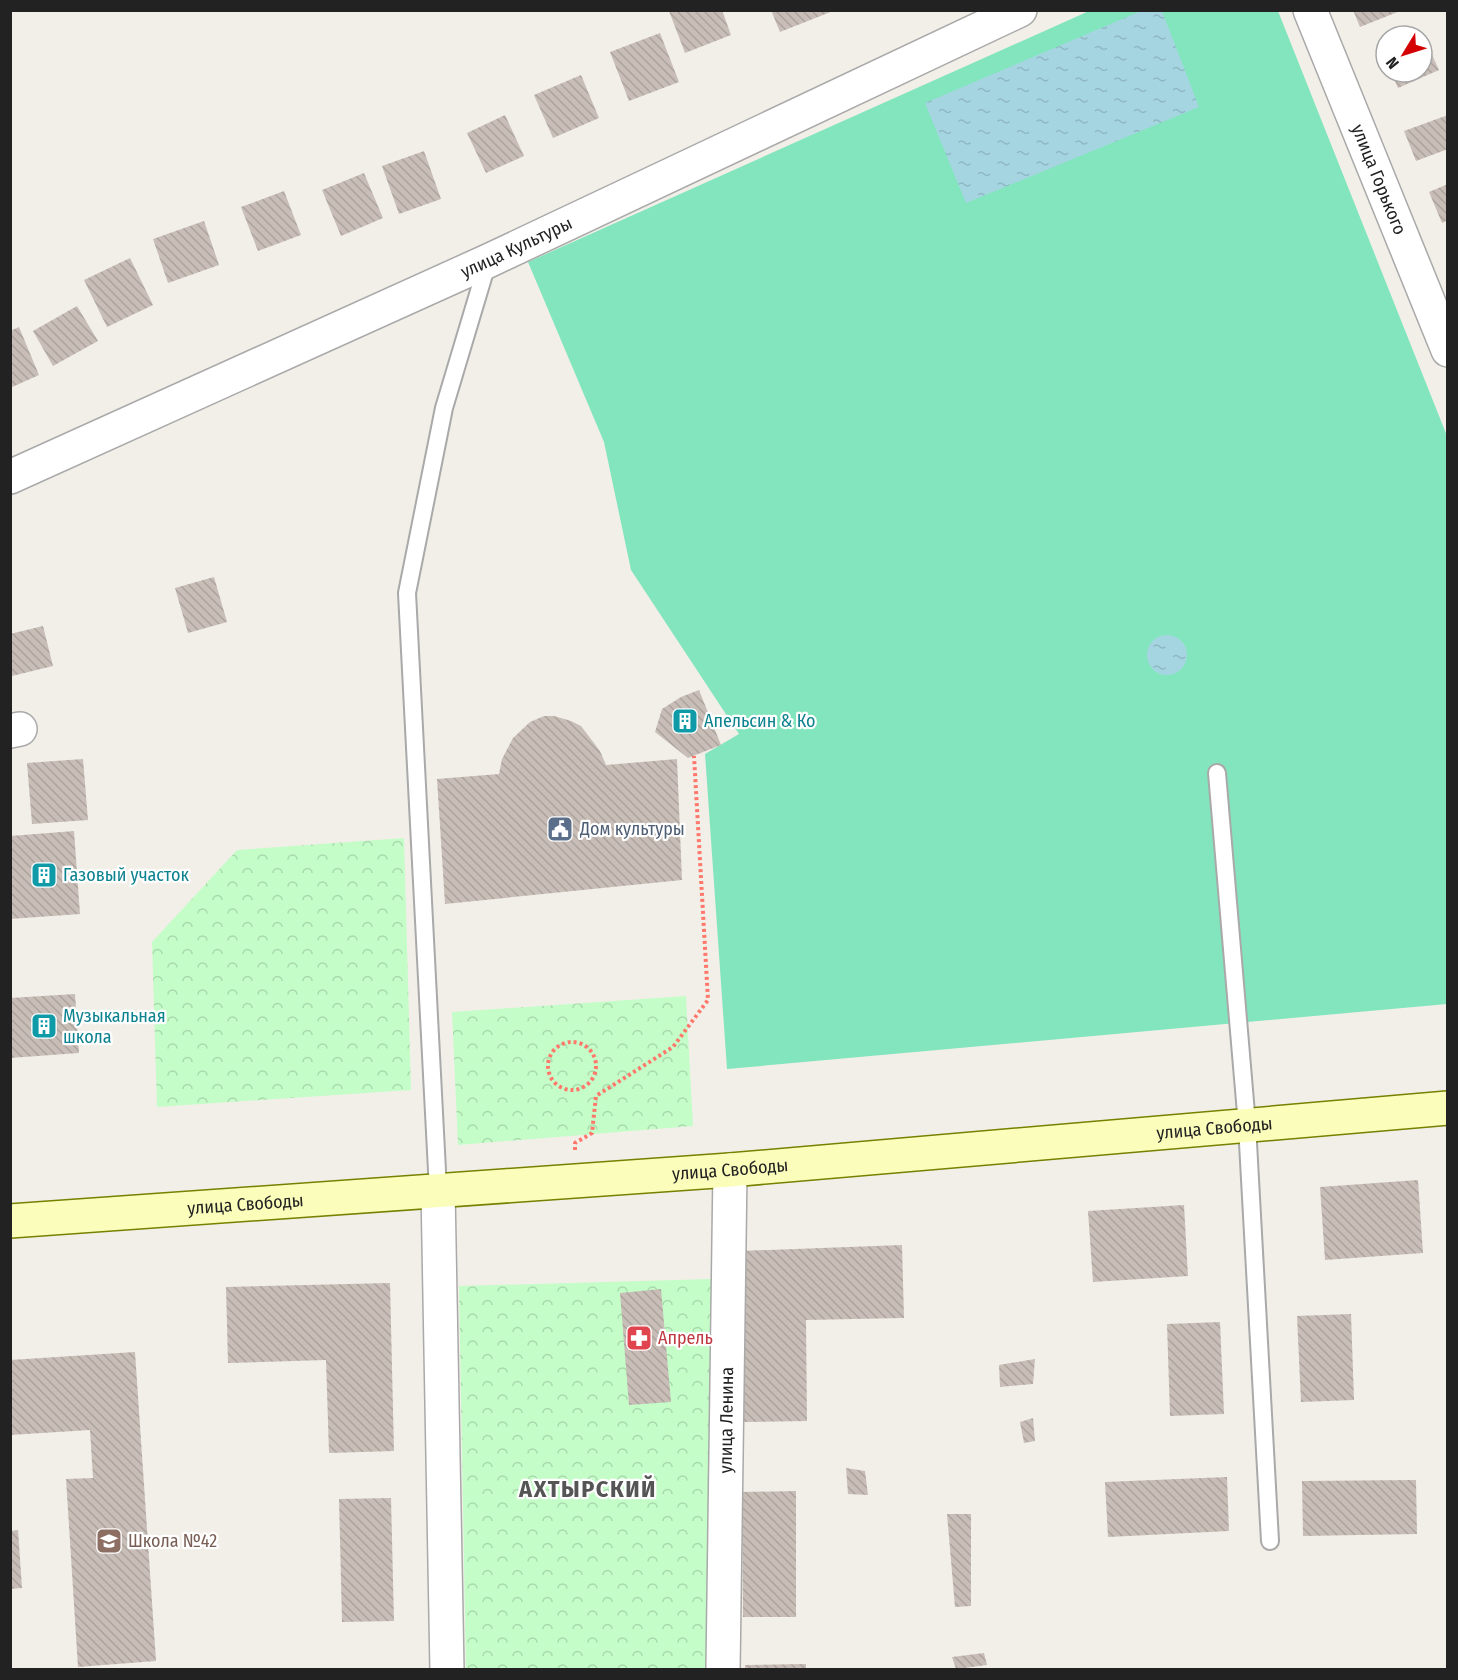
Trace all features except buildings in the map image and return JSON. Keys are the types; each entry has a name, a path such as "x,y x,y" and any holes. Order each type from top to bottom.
{"street":[{"name":"улица Культуры","path":"10,477 488,261 1020,10"},
{"name":"улица Горького","path":"1310,10 1448,350"},
{"name":"улица Свободы","path":"10,1221 730,1170 1448,1108"},
{"name":"улица Ленина","path":"723,1670 730,1170"},
{"path":"438,1190 447,1670"}],"lane":[{"path":"438,1190 407,593 444,408 488,261"},
{"path":"1217,773 1247,1125 1270,1541"}],"path":[{"path":"578,1180 575,1143 592,1133 596,1096 673,1047 708,1000 694,756"},
{"path":"569,1042 583,1044 594,1058 596,1066 593,1077 588,1085 579,1089 561,1088 550,1078 549,1057 561,1044 569,1042"}],"green space":[{"path":"1089,11 1278,11 1447,436 1447,1004 727,1069 705,754 739,734 631,570 604,442 528,262"},
{"path":"404,838 411,1090 157,1107 152,942 237,850"},
{"path":"686,996 693,1126 458,1145 452,1012"},
{"path":"711,1279 712,1669 466,1669 459,1286"}],"water":[{"path":"1141,11 1162,11 1199,107 966,203 925,103"},
{"path":"1167,635 1181,641 1187,655 1181,669 1167,675 1153,669 1147,655 1153,641"}],"place":[{"name":"Апельсин & Ко","path":"685,721"},
{"name":"Дом культуры","path":"560,829"},
{"name":"Газовый участок","path":"44,875"},
{"name":"Музыкальная школа","path":"44,1026"},
{"name":"Апрель","path":"639,1338"},
{"name":"Школа №42","path":"109,1541"}],"district":[{"name":"АХТЫРСКИЙ","path":"588,1489"}]}
